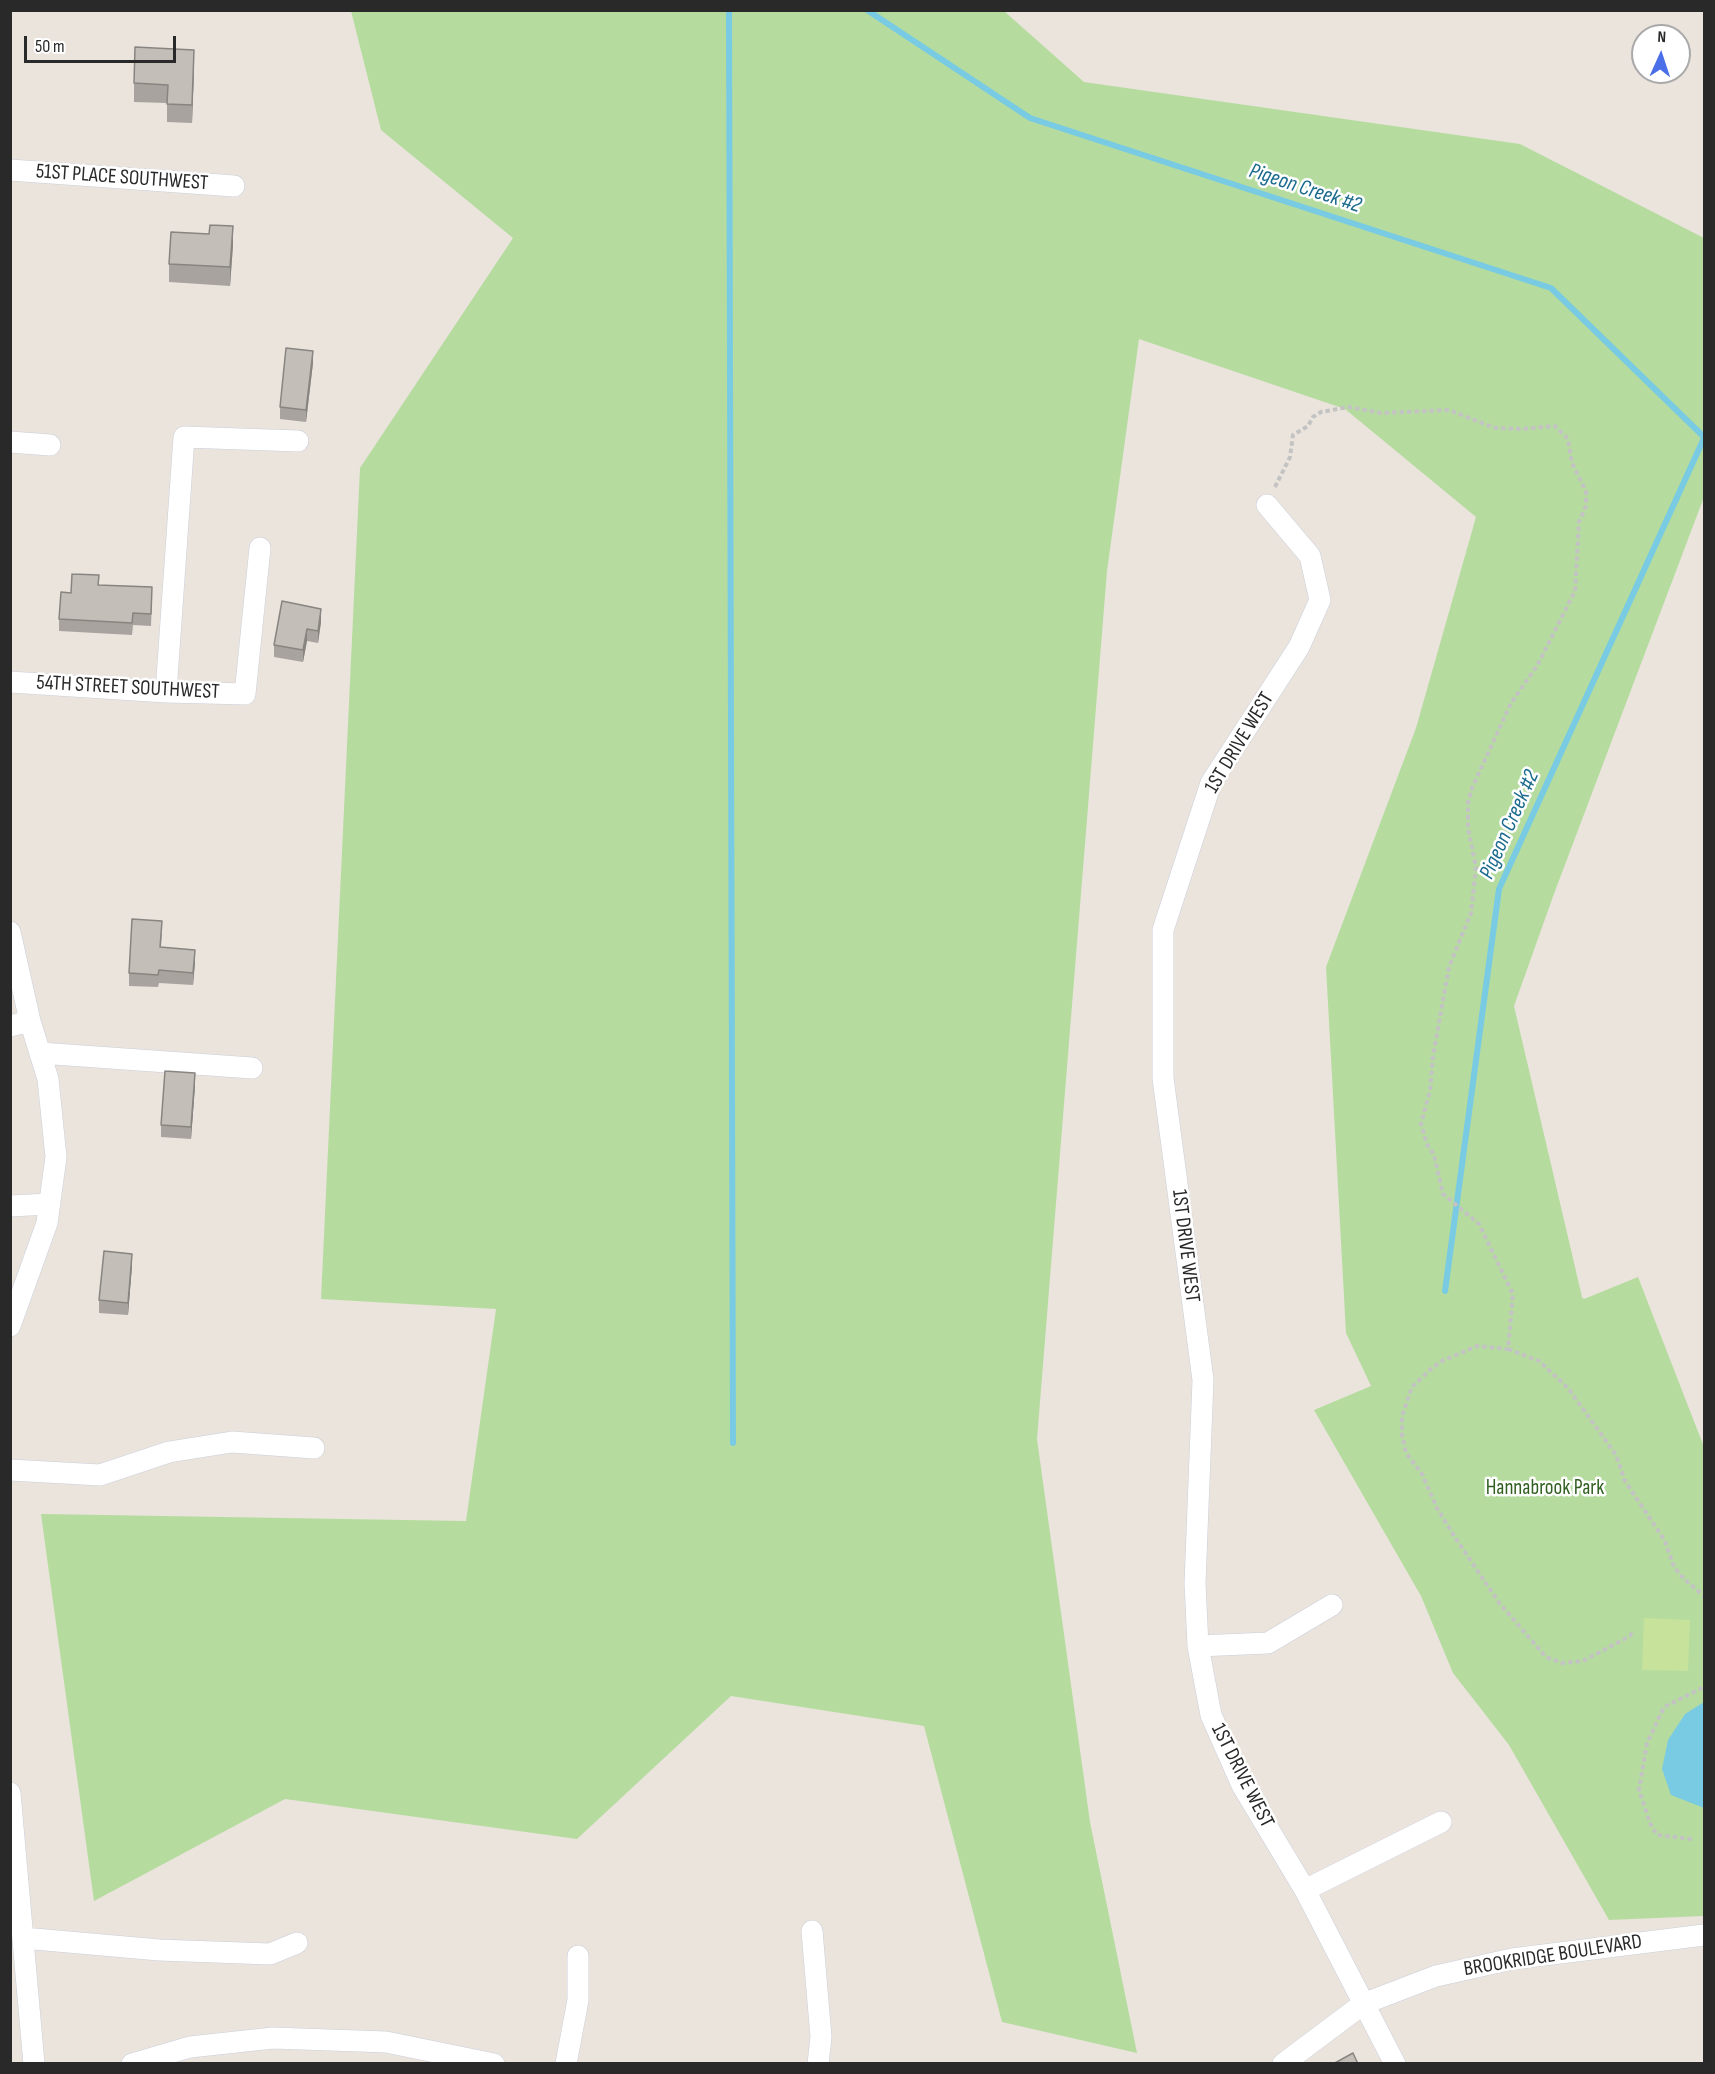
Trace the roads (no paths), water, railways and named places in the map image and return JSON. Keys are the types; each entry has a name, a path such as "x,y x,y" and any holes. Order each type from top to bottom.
{"street":[{"name":"51ST PLACE SOUTHWEST","path":"10,170 234,186"},
{"path":"166,692 184,437 298,441"},
{"path":"10,442 50,445"},
{"name":"1ST DRIVE WEST","path":"1267,505 1310,556 1320,600 1299,647 1211,783 1162,930 1163,1078 1203,1380 1195,1583 1198,1646 1211,1715 1242,1785 1305,1890 1395,2064"},
{"name":"54TH STREET SOUTHWEST","path":"10,682 166,692 245,694 260,548"},
{"path":"10,932 20,1023 40,1053 48,1079 56,1157 44,1231 10,1326"},
{"path":"40,1053 252,1068"},
{"path":"10,1206 50,1204"},
{"path":"10,1470 100,1474 169,1452 232,1442 314,1448"},
{"path":"1198,1646 1268,1643 1332,1605"},
{"path":"10,1793 34,2064"},
{"path":"1305,1890 1440,1822"},
{"path":"812,1931 820,2037 818,2064"},
{"name":"BROOKRIDGE BOULEVARD","path":"1283,2064 1363,2004 1436,1976 1512,1959 1704,1935"},
{"path":"23,1938 159,1950 270,1954 297,1942"},
{"path":"566,2064 578,2000 578,1956"},
{"path":"132,2064 190,2047 273,2038 386,2042 494,2064"}],"water":[{"path":"1704,1702 1704,1808 1671,1795 1662,1769 1668,1740 1685,1714"}],"waterway":[{"path":"729,10 733,1443"},
{"name":"Pigeon Creek #2","path":"867,10 1030,118 1551,288 1704,437"},
{"name":"Pigeon Creek #2","path":"1445,1291 1499,889 1704,438"}],"park label":[{"name":"Hannabrook Park","path":"1545,1489"}]}
